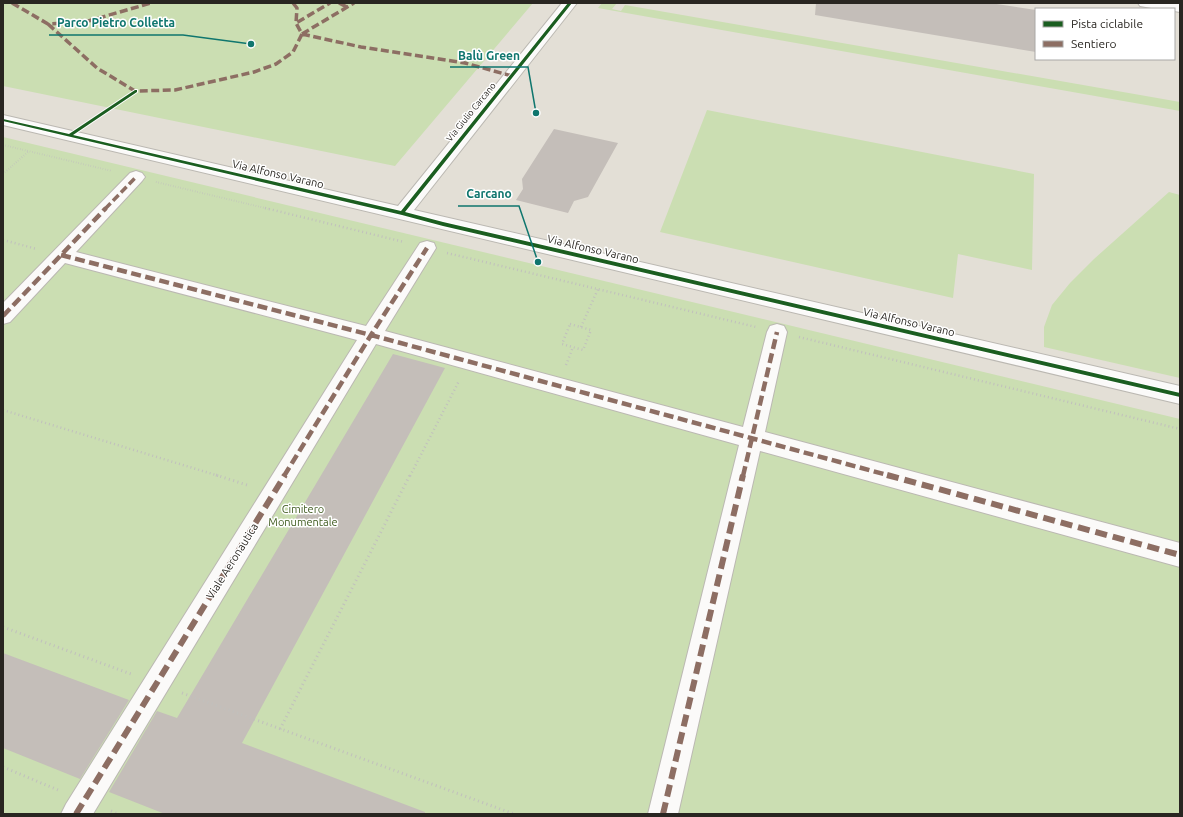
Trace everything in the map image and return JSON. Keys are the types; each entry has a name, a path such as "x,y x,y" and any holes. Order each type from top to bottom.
{"street":[{"name":"Via Giulio Carcano","path":"402,213 570,3"},
{"path":"1145,3 1180,8"},
{"name":"Via Alfonso Varano","path":"3,120 1180,395"},
{"path":"3,316 136,177"},
{"name":"Viale Aeronautica","path":"76,814 371,335 427,248"},
{"path":"61,255 371,335 1180,555"},
{"path":"663,814 777,332"}],"path":[{"path":"3,144 427,248 1180,428"},
{"path":"3,174 29,151"},
{"path":"3,240 61,255"},
{"path":"581,327 598,289"},
{"path":"570,324 581,327 591,330 583,350 562,344 570,324"},
{"path":"280,729 469,362"},
{"path":"3,410 274,493"},
{"path":"3,627 514,814"}],"green space":[{"path":"3,3 533,3 395,166 3,86"},
{"path":"602,3 617,3 612,9 621,11 625,5 1180,102 1180,111 598,8"},
{"path":"707,110 1034,174 1032,270 958,254 953,298 660,232"},
{"name":"Cimitero Monumentale","path":"3,137 1180,419 1180,814 3,814"},
{"path":"1169,192 1180,195 1180,378 1044,347 1044,327 1052,305 1070,283 1094,259"}],"building":[{"path":"816,3 990,3 1035,10 1035,52 815,15"},
{"path":"554,129 618,143 588,197 574,201 568,213 516,200 523,189 522,179"},
{"path":"393,354 445,368 242,743 425,812 425,814 165,814 109,792 157,711 177,718"},
{"path":"3,653 129,700 80,779 3,748"}],"marked path":[{"path":"12,3 48,24 85,22 151,3"},
{"path":"293,3 297,8 296,23 330,3"},
{"path":"339,3 347,7"},
{"path":"302,34 354,3"},
{"path":"48,24 97,68 135,91 175,90 254,72 276,64 293,52 302,34 296,23"},
{"path":"302,34 361,47 465,63 512,76"},
{"path":"3,316 136,177"},
{"path":"76,814 371,335 427,248"},
{"path":"61,255 371,335 1180,555"},
{"path":"663,814 777,332"}],"cycle path":[{"path":"402,213 570,3"},
{"path":"70,135 135,91"},
{"path":"3,120 1180,395"}],"place":[{"name":"Parco Pietro Colletta","path":"251,44"},
{"name":"Balù Green","path":"536,113"},
{"name":"Carcano","path":"538,262"}]}
